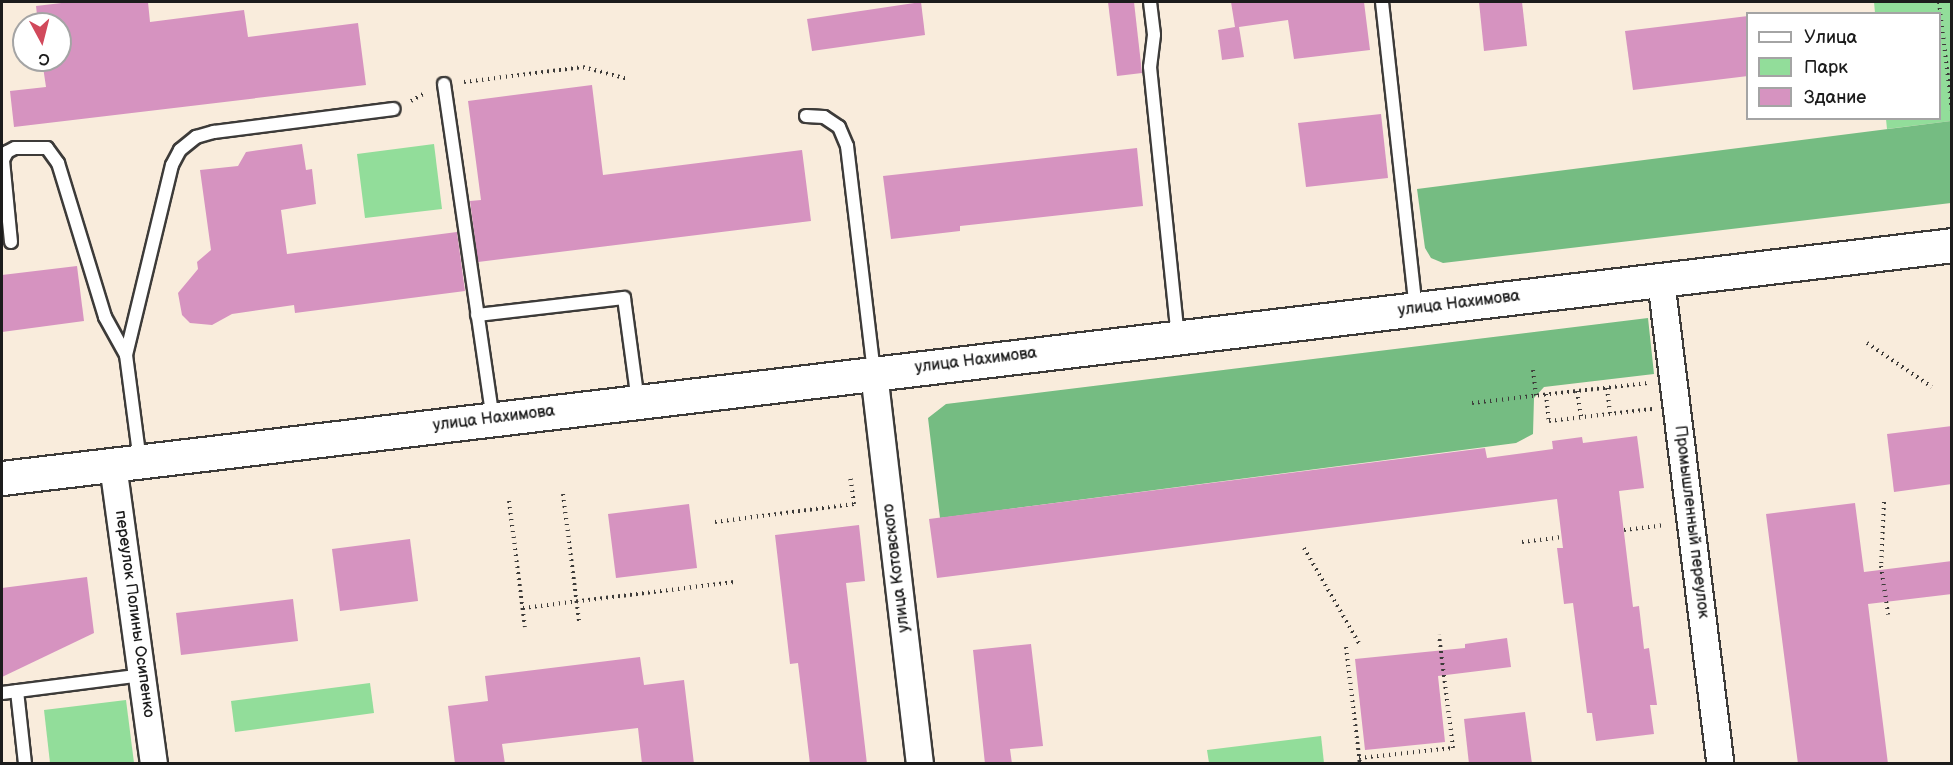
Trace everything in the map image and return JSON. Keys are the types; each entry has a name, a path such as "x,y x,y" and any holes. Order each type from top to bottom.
{"main road":[{"name":"улица Нахимова","path":"2,478 1952,245"}],"street":[{"name":"Промышленный переулок","path":"1661,280 1720,764"},
{"name":"улица Котовского","path":"874,373 920,764"},
{"name":"переулок Полины Осипенко","path":"126,463 142,675 154,764"}],"lane":[{"path":"1150,2 1154,35 1150,67 1178,337"},
{"path":"1382,2 1416,309"},
{"path":"444,84 493,419"},
{"path":"126,463 126,356 172,165 180,150 196,137 214,132 394,109"},
{"path":"806,116 824,117 839,127 847,146 874,373"},
{"path":"11,242 3,160 7,152 15,148 47,148 58,163 105,317 126,356"},
{"path":"477,315 624,298 639,402"},
{"path":"2,693 142,675"},
{"path":"16,691 26,764"}],"path":[{"path":"1941,19 1952,111"},
{"path":"394,109 444,84 583,67 628,79"},
{"path":"1867,343 1932,387"},
{"path":"1533,370 1536,396"},
{"path":"1472,403 1673,380"},
{"path":"1607,387 1610,414"},
{"path":"1577,391 1581,417"},
{"path":"1546,394 1549,421 1676,406"},
{"path":"715,522 854,504 850,476"},
{"path":"563,494 579,621"},
{"path":"509,501 525,627"},
{"path":"1884,502 1881,566 1888,614"},
{"path":"1624,530 1691,522"},
{"path":"1522,542 1561,537"},
{"path":"1304,548 1360,645"},
{"path":"523,608 736,582"},
{"path":"1346,646 1360,761 1453,748 1439,635"}],"green space":[{"path":"1874,2 1951,2 1951,121 1887,129 1886,120 1941,120 1941,12 1875,12"},
{"path":"1951,121 1951,203 1443,263 1431,258 1425,248 1417,189"},
{"path":"434,144 442,209 365,218 357,154"},
{"path":"1648,318 1654,374 1544,387 1534,398 1533,434 1516,443 940,518 928,418 946,404"},
{"path":"370,683 374,713 235,732 231,701"},
{"path":"126,700 134,763 50,763 44,710"},
{"path":"1321,736 1324,763 1209,763 1207,750"}],"building":[{"path":"70,2 148,2 150,22 244,10 248,37 358,23 366,85 14,127 10,91 46,87 44,72 72,72 72,12 37,12 36,6"},
{"path":"921,2 925,35 812,51 807,19"},
{"path":"1108,2 1134,2 1142,73 1117,76"},
{"path":"1231,2 1364,2 1370,50 1294,59 1288,20 1239,27 1244,57 1222,60 1218,30 1235,27"},
{"path":"1479,2 1522,2 1527,46 1484,51"},
{"path":"1746,16 1746,76 1633,90 1625,31"},
{"path":"592,85 603,175 802,150 811,221 478,262 470,201 481,200 468,101"},
{"path":"1381,114 1388,178 1306,187 1298,123"},
{"path":"302,144 306,170 312,169 316,204 281,210 287,254 457,232 465,291 295,313 294,305 232,314 212,325 190,323 182,315 178,293 198,269 197,262 211,250 200,170 238,166 246,152"},
{"path":"1137,148 1143,206 960,226 960,231 891,239 883,176"},
{"path":"77,266 84,321 2,332 2,275"},
{"path":"1952,426 1952,484 1894,492 1887,434"},
{"path":"1637,436 1644,488 1619,491 1633,607 1639,606 1644,649 1649,648 1657,705 1650,705 1654,734 1596,741 1592,713 1587,713 1573,603 1564,604 1557,548 1563,548 1557,499 937,578 929,519 1485,448 1487,458 1553,449 1552,441 1582,437 1583,443"},
{"path":"1855,503 1864,572 1952,561 1952,594 1868,604 1888,764 1798,764 1766,514"},
{"path":"689,504 697,568 616,578 608,514"},
{"path":"859,525 865,581 846,583 867,764 810,764 798,663 790,664 775,535"},
{"path":"410,539 418,601 340,611 332,549"},
{"path":"87,577 94,633 2,677 2,588"},
{"path":"293,599 298,641 181,655 176,613"},
{"path":"1507,638 1511,667 1438,676 1445,742 1365,750 1355,659 1465,648 1465,644"},
{"path":"1031,644 1043,746 1010,749 1012,764 985,764 973,650"},
{"path":"640,657 644,685 684,680 694,764 642,764 638,728 502,744 505,764 455,764 448,706 488,701 485,676"},
{"path":"1525,712 1532,764 1469,764 1464,719"}]}
